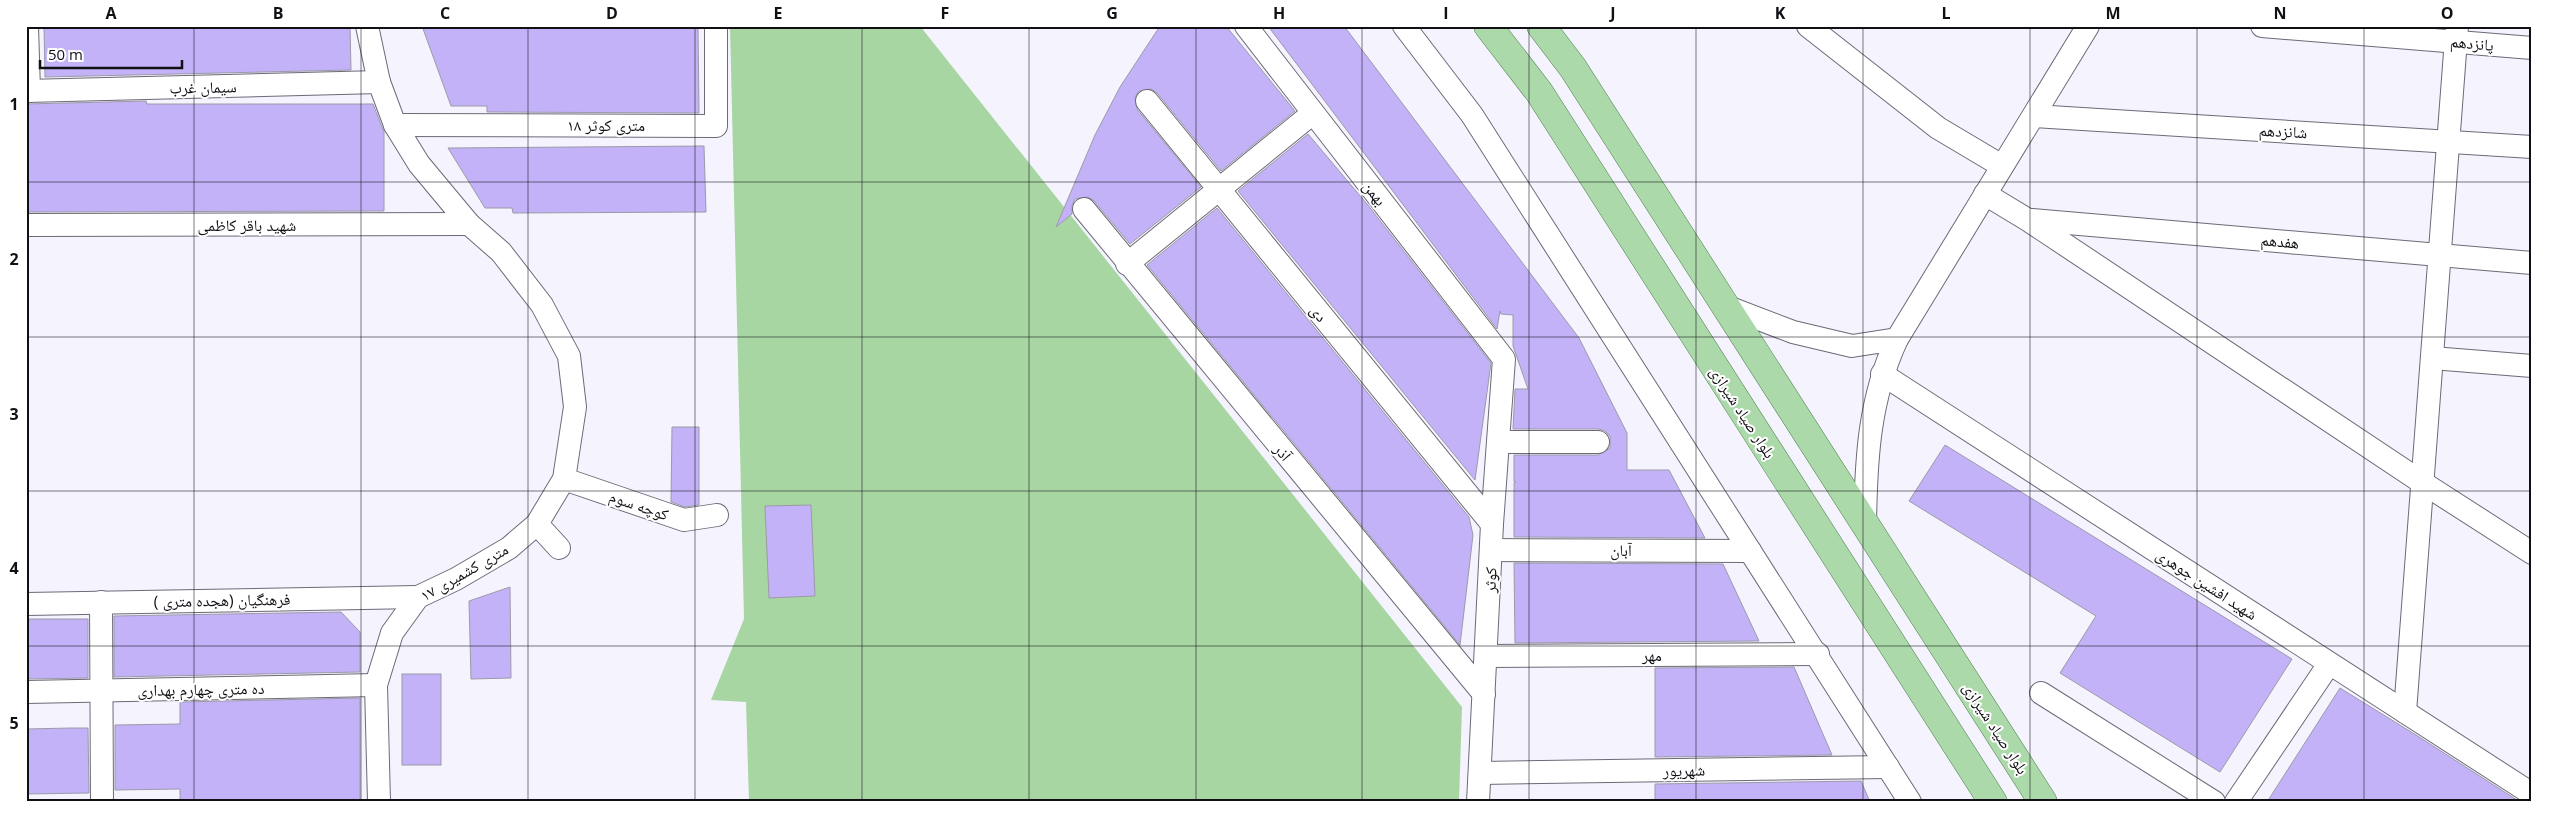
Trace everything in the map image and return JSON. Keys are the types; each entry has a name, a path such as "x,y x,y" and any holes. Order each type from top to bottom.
{"main road":[{"name":"بلوار صیاد شیرازی","path":"1488,26 1539,92 1993,802"},
{"name":"بلوار صیاد شیرازی","path":"1541,26 1573,68 2043,802"}],"street":[{"path":"27,26 28,91"},
{"name":"۱۷ متری کشمیری","path":"368,26 379,82 395,125 419,164 469,224 501,252 542,305 569,356 575,407 564,479 537,524 502,552 456,580 418,596 392,633 376,685 379,802"},
{"name":"۱۸ متری کوثر","path":"395,125 716,126 716,26"},
{"name":"بهمن","path":"1246,26 1504,359"},
{"path":"1404,26 1472,115 1750,551 1818,654 1910,802"},
{"path":"1808,26 1938,128 2002,166"},
{"path":"1865,524 1866,461 1872,410 1882,374 1897,339 2088,26"},
{"name":"پانزدهم","path":"2262,26 2456,34 2532,48"},
{"path":"2405,712 2456,34"},
{"name":"سیمان غرب","path":"28,91 379,82"},
{"name":"دی","path":"1147,101 1492,524"},
{"path":"1127,264 1312,113"},
{"name":"شانزدهم","path":"2034,116 2448,140 2532,147"},
{"path":"1985,194 2028,220 2423,483 2528,548"},
{"name":"آذر","path":"1084,209 1127,264 1484,694"},
{"name":"هفدهم","path":"2028,220 2532,263"},
{"name":"شهید باقر کاظمی","path":"26,225 469,224"},
{"path":"1725,306 1794,332 1852,346 1897,339"},
{"path":"2432,358 2532,366"},
{"name":"کوثر","path":"1478,802 1492,524 1504,359"},
{"name":"شهید افشین جوهری","path":"1882,374 2532,794"},
{"path":"1498,442 1598,442"},
{"name":"کوچه سوم","path":"564,479 684,520 717,515"},
{"path":"537,524 559,548"},
{"name":"آبان","path":"1491,550 1750,551"},
{"name":"فرهنگیان (هجده متری )","path":"26,604 418,596"},
{"path":"101,602 102,802"},
{"name":"مهر","path":"1486,656 1818,654"},
{"path":"2236,802 2329,664"},
{"name":"ده متری چهارم بهداری","path":"26,692 376,685"},
{"path":"2041,693 2214,802"},
{"name":"شهریور","path":"1480,773 1888,767"}],"green space":[{"path":"730,26 920,26 1462,707 1459,802 749,802 746,702 711,700 744,619"}],"building":[{"path":"44,26 350,26 351,70 45,77"},
{"path":"422,26 698,26 699,113 487,112 487,106 451,106"},
{"path":"1160,26 1226,26 1295,111 1221,171 1157,93 1151,89 1139,91 1135,97 1137,109 1201,187 1130,244 1094,201 1088,197 1075,199 1072,205 1072,214 1056,227 1095,135 1120,87"},
{"path":"1268,26 1344,26 1579,338 1627,433 1627,470 1669,470 1705,538 1514,537 1514,483 1516,482 1514,482 1514,455 1598,455 1610,448 1610,436 1605,431 1598,429 1513,429 1515,389 1528,389 1513,346 1513,315 1501,314 1500,311 1497,329"},
{"path":"146,101 147,104 373,104 384,132 384,211 26,212 26,104"},
{"path":"1308,134 1367,204 1491,363 1475,480 1238,191"},
{"path":"704,146 706,212 513,213 512,208 485,208 448,148"},
{"path":"1217,208 1469,517 1473,535 1460,645 1147,265"},
{"path":"672,427 699,427 699,505 685,507 671,502"},
{"path":"1945,445 2292,659 2220,772 2060,673 2096,616 1909,501"},
{"path":"811,505 815,596 769,598 765,506"},
{"path":"1514,563 1723,564 1759,641 1515,643"},
{"path":"510,587 511,678 471,679 469,601"},
{"path":"341,612 360,632 360,672 114,677 114,616"},
{"path":"26,619 88,619 88,678 26,679"},
{"path":"1794,667 1832,755 1655,757 1655,668"},
{"path":"402,674 441,674 441,765 402,765"},
{"path":"2340,688 2416,735 2520,802 2267,802"},
{"path":"360,698 360,802 180,802 180,789 115,790 115,725 180,724 180,702"},
{"path":"88,728 89,793 26,794 26,729"},
{"path":"1861,781 1870,802 1655,802 1655,784"}]}
